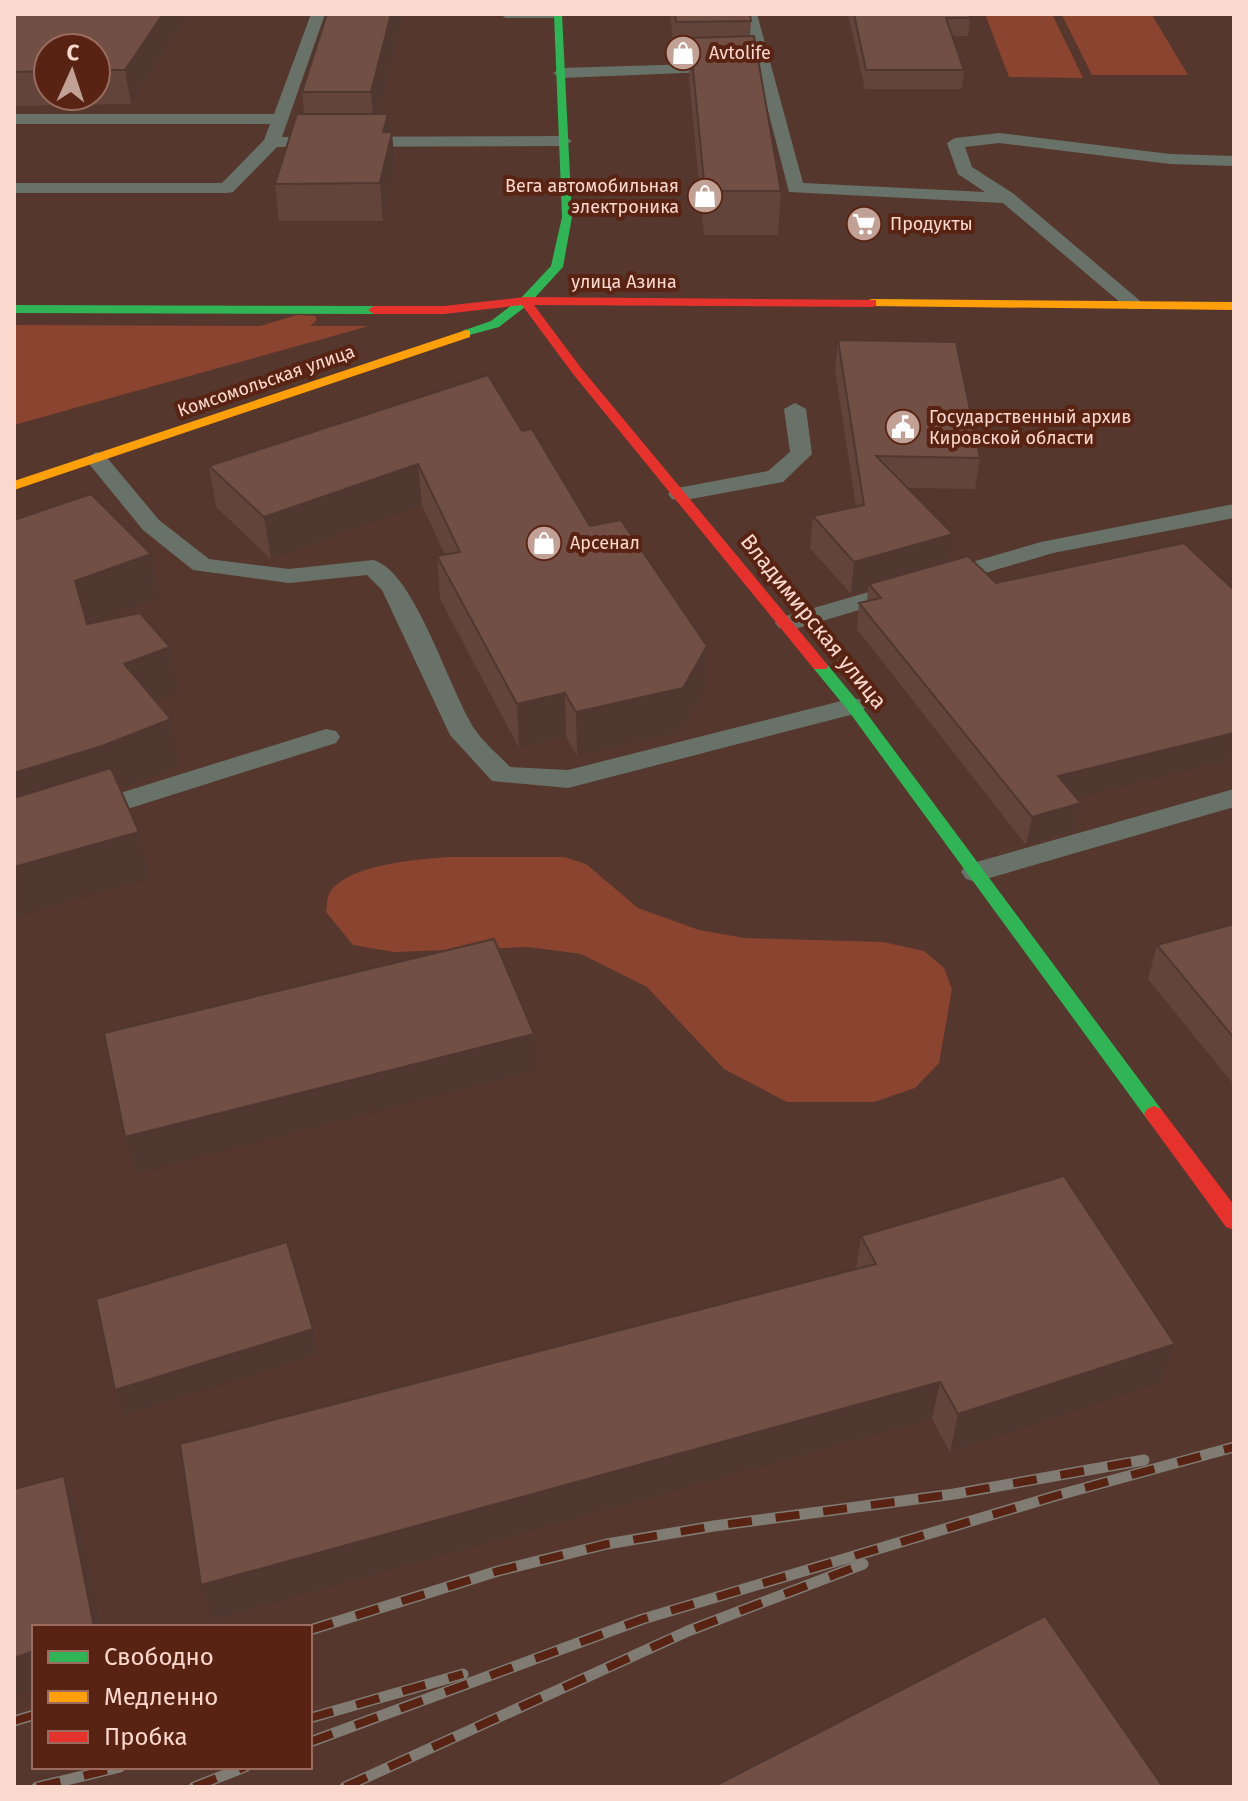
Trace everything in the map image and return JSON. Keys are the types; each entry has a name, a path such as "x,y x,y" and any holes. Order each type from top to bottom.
{"street":[{"path":"525,301 557,267 567,217 558,14"},
{"name":"улица Азина","path":"14,309 444,310 525,301 1234,306"},
{"name":"Комсомольская улица","path":"14,486 495,324 525,301"},
{"name":"Владимирская улица","path":"525,301 577,371 788,623 853,706 1229,1207"}],"lane":[{"path":"14,188 227,188 272,142 318,14"},
{"path":"506,14 558,14"},
{"path":"750,14 795,188 1008,198"},
{"path":"561,73 762,68"},
{"path":"14,119 280,119"},
{"path":"1135,305 1008,198 964,170 955,143 999,138 1170,159 1234,161"},
{"path":"272,142 564,141"},
{"path":"680,494 775,477 801,454 795,409"},
{"path":"96,459 151,525 202,565 289,576 373,567 393,587 464,735 502,775 568,779 853,706"},
{"path":"788,623 1049,547 1234,511"},
{"path":"14,836 326,737"},
{"path":"976,872 1234,798"}],"shaded area":[{"path":"985,14 1052,14 1083,78 1009,77"},
{"path":"1062,15 1152,15 1188,75 1092,75"},
{"path":"297,315 315,316 317,320 310,326 369,326 14,425 14,325 260,326"},
{"path":"447,857 564,857 586,864 638,908 699,930 744,938 883,942 924,951 944,968 952,989 939,1063 915,1088 874,1102 787,1102 724,1069 647,987 581,954 528,947 394,952 353,945 326,912 329,894 350,876 383,865"}],"building":[{"path":"14,14 163,14 125,70 112,70 112,32 32,32 32,71 14,72"},
{"path":"327,14 391,14 371,92 302,92"},
{"path":"675,14 750,14 751,21 676,22"},
{"path":"854,14 969,14 970,18 946,18 964,70 866,70"},
{"path":"754,36 781,191 705,191 690,38"},
{"path":"297,114 388,114 383,132 392,132 380,183 275,184"},
{"path":"838,340 956,342 980,458 876,456 953,534 854,562 813,516 864,505"},
{"path":"488,375 522,431 532,429 590,526 621,520 707,646 683,688 576,712 565,693 517,704 437,556 460,552 418,464 264,517 209,466"},
{"path":"91,494 151,554 75,581 87,624 140,613 170,647 124,664 171,719 102,746 14,773 14,520"},
{"path":"1184,543 1234,590 1234,733 1058,776 1081,803 1032,817 859,603 881,598 869,584 968,556 996,583"},
{"path":"111,768 139,832 14,867 14,798"},
{"path":"1234,924 1234,1038 1157,945"},
{"path":"494,939 534,1034 125,1137 104,1033"},
{"path":"1064,1176 1175,1344 958,1414 940,1382 201,1585 180,1444 876,1264 861,1236"},
{"path":"287,1242 313,1329 115,1390 96,1299"},
{"path":"64,1476 94,1625 32,1625 32,1652 14,1658 14,1489"},
{"path":"1045,1616 1163,1787 713,1787"}],"railway":[{"path":"312,1741 643,1619 1055,1496 1234,1447"},
{"path":"312,1629 498,1571 607,1544 714,1526 954,1494 1144,1460"},
{"path":"345,1787 688,1631 863,1564"},
{"path":"312,1717 463,1674"},
{"path":"14,1721 32,1716"},
{"path":"37,1787 112,1769"},
{"path":"194,1787 240,1769"}],"traffic: fast":[{"path":"466,334 495,324 525,301 557,267 567,217 558,14"},
{"path":"14,309 374,310"},
{"path":"820,666 853,706 1154,1114"}],"traffic: slow":[{"path":"872,303 1234,306"},
{"path":"14,486 466,334"}],"traffic: jam":[{"path":"525,301 577,371 820,666"},
{"path":"374,310 444,310 525,301 872,303"},
{"path":"1154,1114 1234,1221"}],"place":[{"name":"Avtolife","path":"683,53"},
{"name":"Вега автомобильная электроника","path":"705,196"},
{"name":"Продукты","path":"864,224"},
{"name":"Государственный архив Кировской области","path":"903,427"},
{"name":"Арсенал","path":"544,543"}]}
